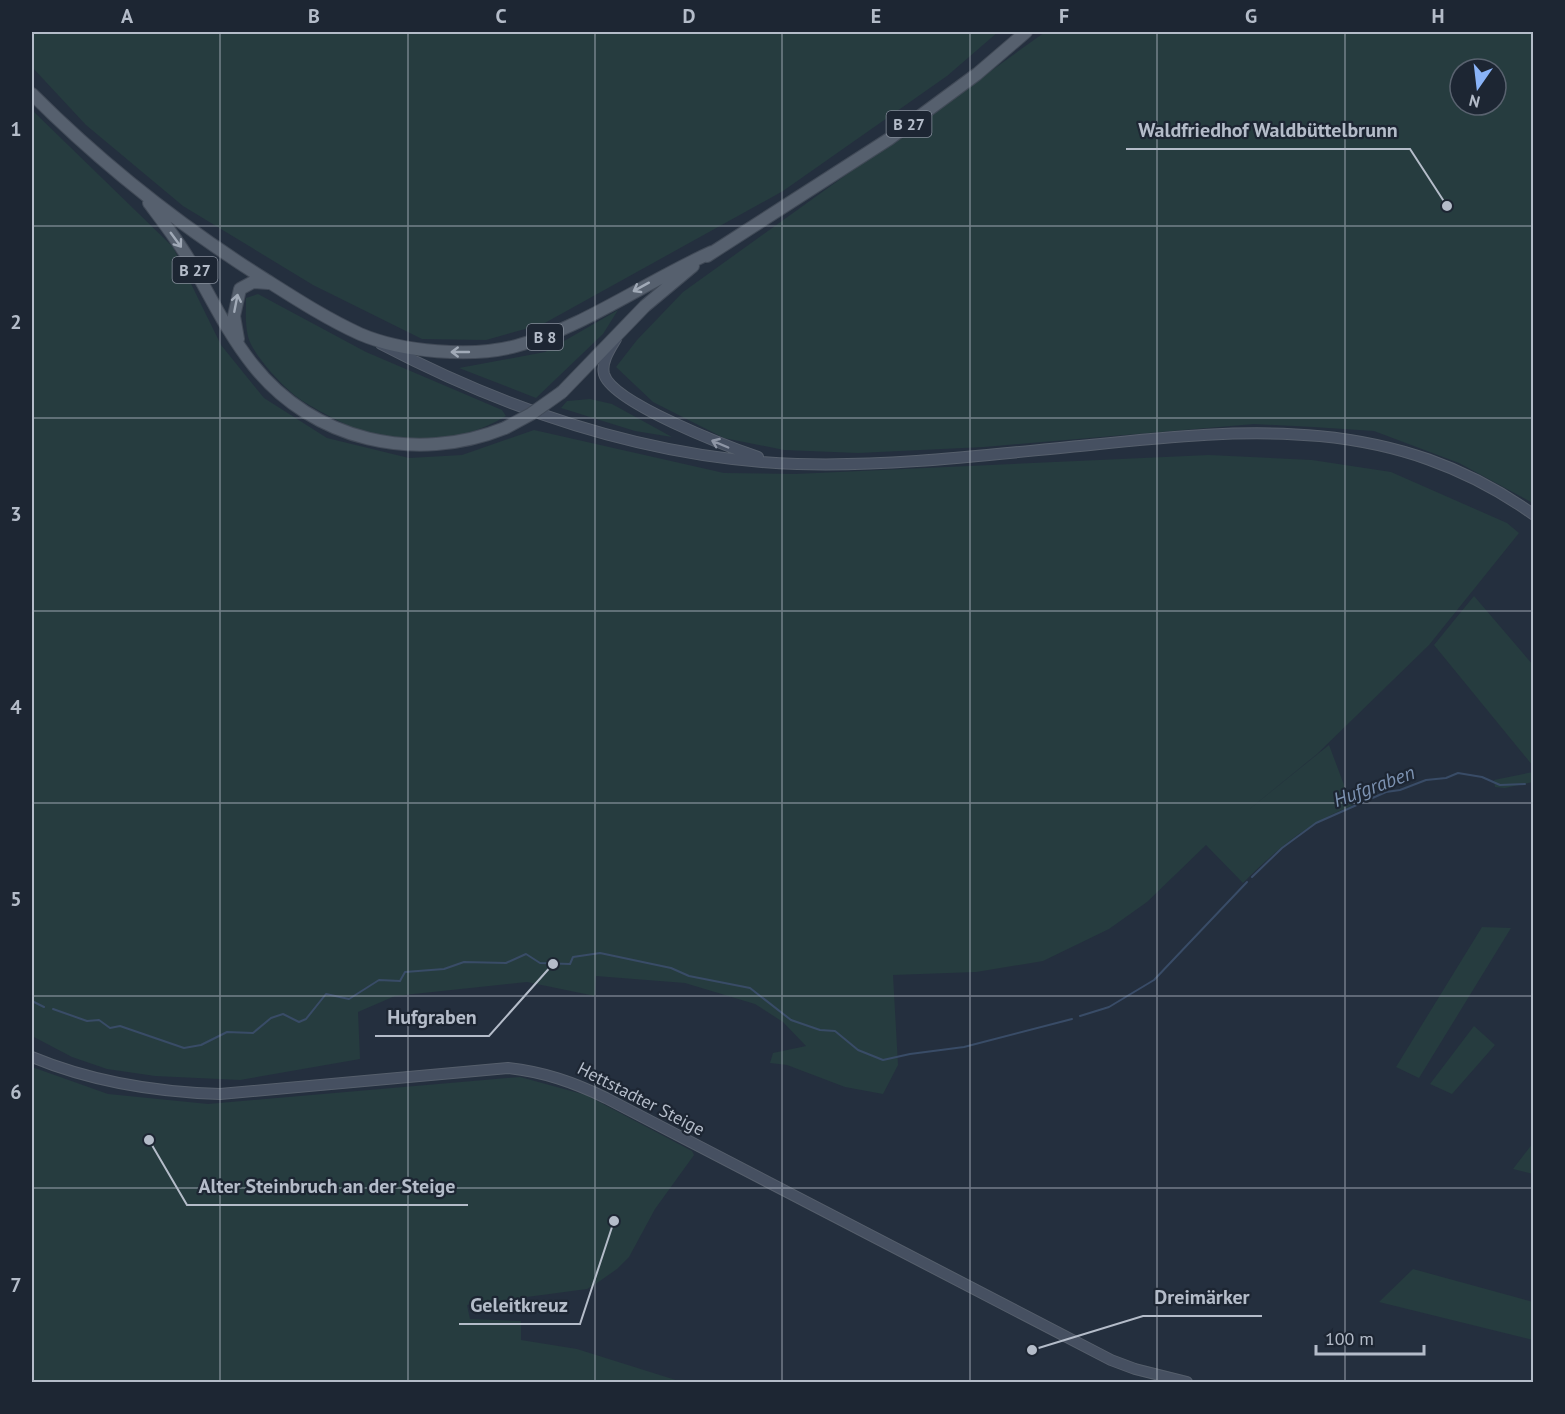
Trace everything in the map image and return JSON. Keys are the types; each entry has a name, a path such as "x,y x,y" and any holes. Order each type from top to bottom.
{"main road":[{"name":"B 27","path":"141,193 181,246 242,351 267,382 292,404 330,426 386,443 430,446 476,438 505,428 531,414 562,392 661,291 712,252 889,139 977,74 1026,32"},
{"name":"B 8","path":"32,94 92,152 141,193 227,255 362,335 439,352 485,352 514,347 542,338 669,271 712,252"},
{"path":"242,351 234,315 240,289 253,282 273,284"},
{"path":"362,335 453,379 529,409 641,443 695,454 801,464 914,460 1242,431 1362,441 1388,446 1441,465 1484,485 1533,515"},
{"name":"B 27","path":"618,335 603,364 603,371 610,384 662,417 706,438 775,463"},
{"name":"Hettstadter Steige","path":"32,1057 91,1078 158,1090 210,1094 465,1070 508,1068 543,1072 574,1082 606,1098 1111,1360 1188,1383"}],"green space":[{"path":"32,32 998,32 947,76 783,191 543,324 486,340 422,339 313,285 183,206 86,125 32,67"},
{"path":"1045,32 1533,32 1533,503 1459,463 1374,431 1254,424 984,447 858,453 784,450 724,438 653,402 616,367 637,340 683,292"},
{"path":"32,110 173,247 221,345 264,398 327,438 409,458 462,455 534,430 724,473 795,474 1209,455 1312,460 1391,472 1507,523 1519,533 1429,645 1317,754 1247,811 1329,745 1352,806 1321,820 1293,838 1243,883 1206,845 1147,902 1109,929 1043,961 976,972 893,975 898,1065 883,1094 845,1087 787,1065 770,1063 773,1053 806,1046 783,1022 755,1004 685,983 596,976 595,996 527,982 395,996 358,1012 360,1059 240,1080 155,1076 107,1069 72,1057 32,1036"},
{"path":"258,294 366,352 502,410 506,416 462,435 431,440 382,438 336,419 292,393 271,372 253,348 247,330 246,298"},
{"path":"618,310 603,334 536,398 459,368 545,352"},
{"path":"590,399 612,404 672,437 635,431 561,408 567,401"},
{"path":"1474,596 1533,665 1533,766 1434,645"},
{"path":"1533,772 1533,782 1505,788 1495,787 1494,780"},
{"path":"1482,927 1511,928 1419,1078 1396,1067"},
{"path":"1474,1026 1495,1045 1452,1094 1430,1084"},
{"path":"32,1067 108,1094 208,1104 520,1077 586,1095 692,1151 694,1155 655,1209 629,1257 617,1269 587,1289 467,1305 470,1319 521,1321 521,1340 577,1349 682,1382 32,1382"},
{"path":"1533,1143 1533,1174 1513,1169"},
{"path":"1413,1269 1533,1302 1533,1340 1379,1302"}],"waterway":[{"name":"Hufgraben","path":"1252,877 1282,848 1316,823 1386,792 1458,773 1482,777 1500,785 1525,784"},
{"name":"Hufgraben","path":"1080,1016 1109,1007 1154,980 1247,882"},
{"name":"Hufgraben","path":"53,1009 87,1021 99,1020 110,1028 120,1026 184,1048 201,1045 227,1032 253,1033 271,1018 283,1014 299,1022 306,1019 326,994 349,999 379,980 400,981 405,972 444,969 464,962 506,963 526,954 540,963 570,964 573,957 600,953 671,968 689,976 750,988 791,1020 820,1030 835,1031 858,1050 883,1060 964,1047 1072,1019"},
{"name":"Hufgraben","path":"32,1001 44,1007"}],"place":[{"name":"Waldfriedhof Waldbüttelbrunn","path":"1447,206"},
{"name":"Hufgraben","path":"553,964"},
{"name":"Alter Steinbruch an der Steige","path":"149,1140"},
{"name":"Geleitkreuz","path":"614,1221"},
{"name":"Dreimärker","path":"1032,1350"}]}
